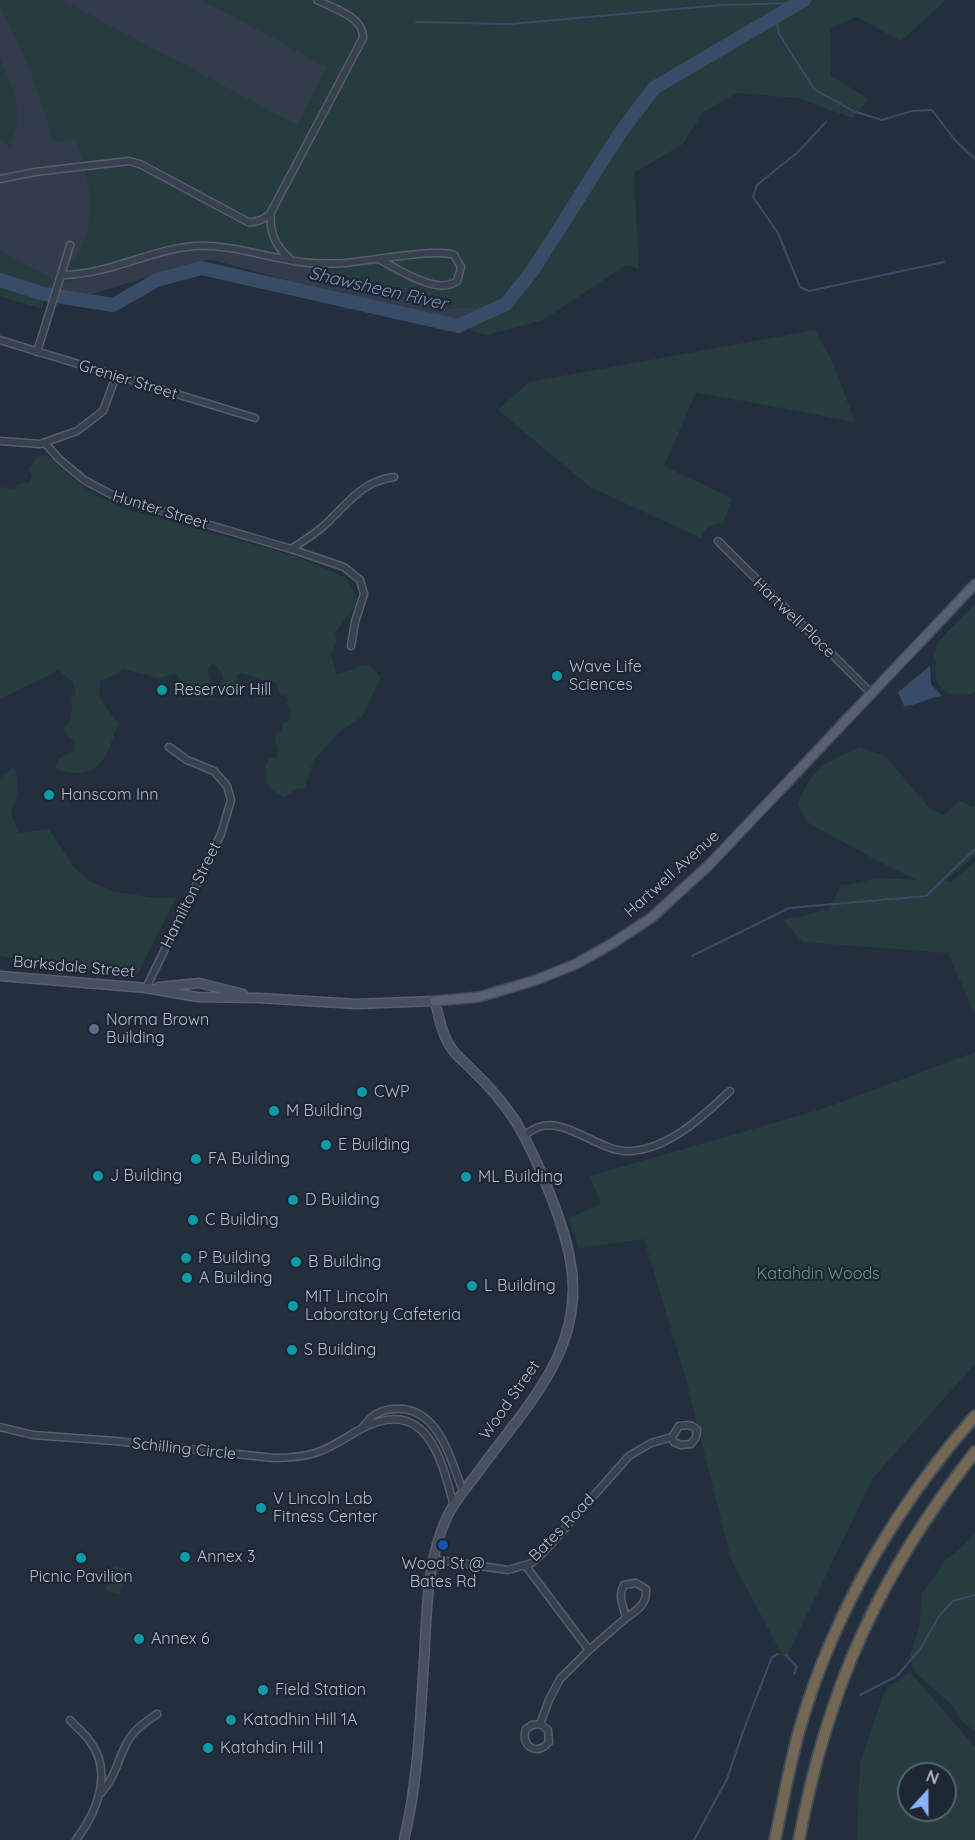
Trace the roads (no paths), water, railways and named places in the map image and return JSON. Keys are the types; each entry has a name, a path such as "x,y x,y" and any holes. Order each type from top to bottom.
{"highway":[{"path":"775,1840 785,1787 802,1722 823,1662 844,1615 871,1561 907,1503 949,1446 975,1416"},
{"path":"799,1840 822,1739 855,1646 908,1545 975,1452"}],"main road":[{"name":"Hartwell Avenue","path":"435,1001 479,997 536,980 576,964 651,918 709,865 975,584"}],"street":[{"path":"293,261 284,254 274,240 270,222 271,212 363,38 362,28 355,20 317,0"},
{"path":"0,179 45,170 129,161 140,164 248,222 260,221 271,212"},
{"path":"37,352 70,245"},
{"path":"61,275 98,272 155,254 197,246 237,249 318,264 380,260 441,252 454,255 461,267 457,281 440,286 418,279 380,260"},
{"name":"Grenier Street","path":"0,340 255,418"},
{"path":"0,441 45,443 77,431 103,411 116,376"},
{"name":"Hunter Street","path":"45,443 59,459 84,480 99,490 118,498 344,567 360,580 364,594 354,622 351,646"},
{"path":"291,549 328,522 354,494 379,480 394,477"},
{"name":"Hartwell Place","path":"718,541 871,693"},
{"name":"Hamilton Street","path":"146,988 221,834 231,800 227,786 214,771 187,760 169,747"},
{"name":"Barksdale Street","path":"0,976 146,988 197,997"},
{"name":"Hartwell Avenue","path":"199,983 259,998"},
{"name":"Barksdale Street","path":"146,988 199,983"},
{"name":"Hartwell Avenue","path":"197,997 356,1004 435,1001"},
{"name":"Wood Street","path":"404,1840 411,1811 418,1759 427,1603 433,1559 448,1516 463,1491 540,1386 564,1345 570,1325 573,1287 567,1243 523,1136 515,1121 492,1092 451,1048 435,1001"},
{"path":"523,1136 540,1126 560,1127 579,1133 614,1150 631,1151 651,1146 680,1132 730,1091"},
{"name":"Schilling Circle","path":"362,1428 374,1414 386,1410 398,1408 423,1416 434,1426 444,1441 463,1491"},
{"name":"Schilling Circle","path":"0,1427 33,1435 294,1458 317,1452 362,1428 398,1419 411,1421 421,1428 437,1453 454,1506"},
{"name":"Bates Road","path":"433,1559 508,1570 532,1563 629,1456 651,1443 672,1437"},
{"path":"525,1566 589,1650"},
{"path":"540,1724 549,1700 561,1679 589,1650 640,1609 646,1596 646,1589 636,1583 624,1585 621,1590 620,1597 626,1618"},
{"path":"100,1793 114,1774 128,1740 140,1726 157,1714"},
{"path":"70,1720 90,1742 98,1756 102,1777 100,1793 92,1813 76,1840"},
{"path":"540,1724 548,1730 549,1742 541,1749 534,1749 529,1746 523,1736 526,1729 540,1724"}],"water":[{"path":"930,666 931,684 942,696 904,706 898,692"}],"waterway":[{"name":"Shawsheen River","path":"0,280 44,294 113,305 157,280 201,268 458,326 506,304 533,270 620,133 654,88 804,0"},
{"name":"Shawsheen River","path":"416,22 511,24 721,5 799,3"},
{"path":"776,16 779,34 814,89 853,111 882,120 912,111 932,110 955,140 975,159"},
{"path":"826,122 798,152 757,185 753,197 778,233 800,287 809,291 944,262"},
{"path":"692,956 789,908 926,896 975,849"},
{"path":"860,1695 897,1676 921,1648 939,1616 953,1601 975,1595"},
{"path":"694,1840 727,1779 772,1657 778,1654"},
{"path":"786,1655 797,1667 794,1674"}],"place":[{"name":"Wave Life Sciences","path":"557,676"},
{"name":"Reservoir Hill","path":"162,690"},
{"name":"Hanscom Inn","path":"49,795"},
{"name":"Norma Brown Building","path":"94,1029"},
{"name":"CWP","path":"362,1092"},
{"name":"M Building","path":"274,1111"},
{"name":"E Building","path":"326,1145"},
{"name":"FA Building","path":"196,1159"},
{"name":"J Building","path":"98,1176"},
{"name":"ML Building","path":"466,1177"},
{"name":"D Building","path":"293,1200"},
{"name":"C Building","path":"193,1220"},
{"name":"P Building","path":"186,1258"},
{"name":"B Building","path":"296,1262"},
{"name":"A Building","path":"187,1278"},
{"name":"L Building","path":"472,1286"},
{"name":"MIT Lincoln Laboratory Cafeteria","path":"293,1306"},
{"name":"S Building","path":"292,1350"},
{"name":"V Lincoln Lab Fitness Center","path":"261,1508"},
{"name":"Wood St @ Bates Rd","path":"443,1545"},
{"name":"Annex 3","path":"185,1557"},
{"name":"Picnic Pavilion","path":"81,1558"},
{"name":"Annex 6","path":"139,1639"},
{"name":"Field Station","path":"263,1690"},
{"name":"Katadhin Hill 1A","path":"231,1720"},
{"name":"Katahdin Hill 1","path":"208,1748"}],"park label":[{"name":"Katahdin Woods","path":"818,1274"}]}
